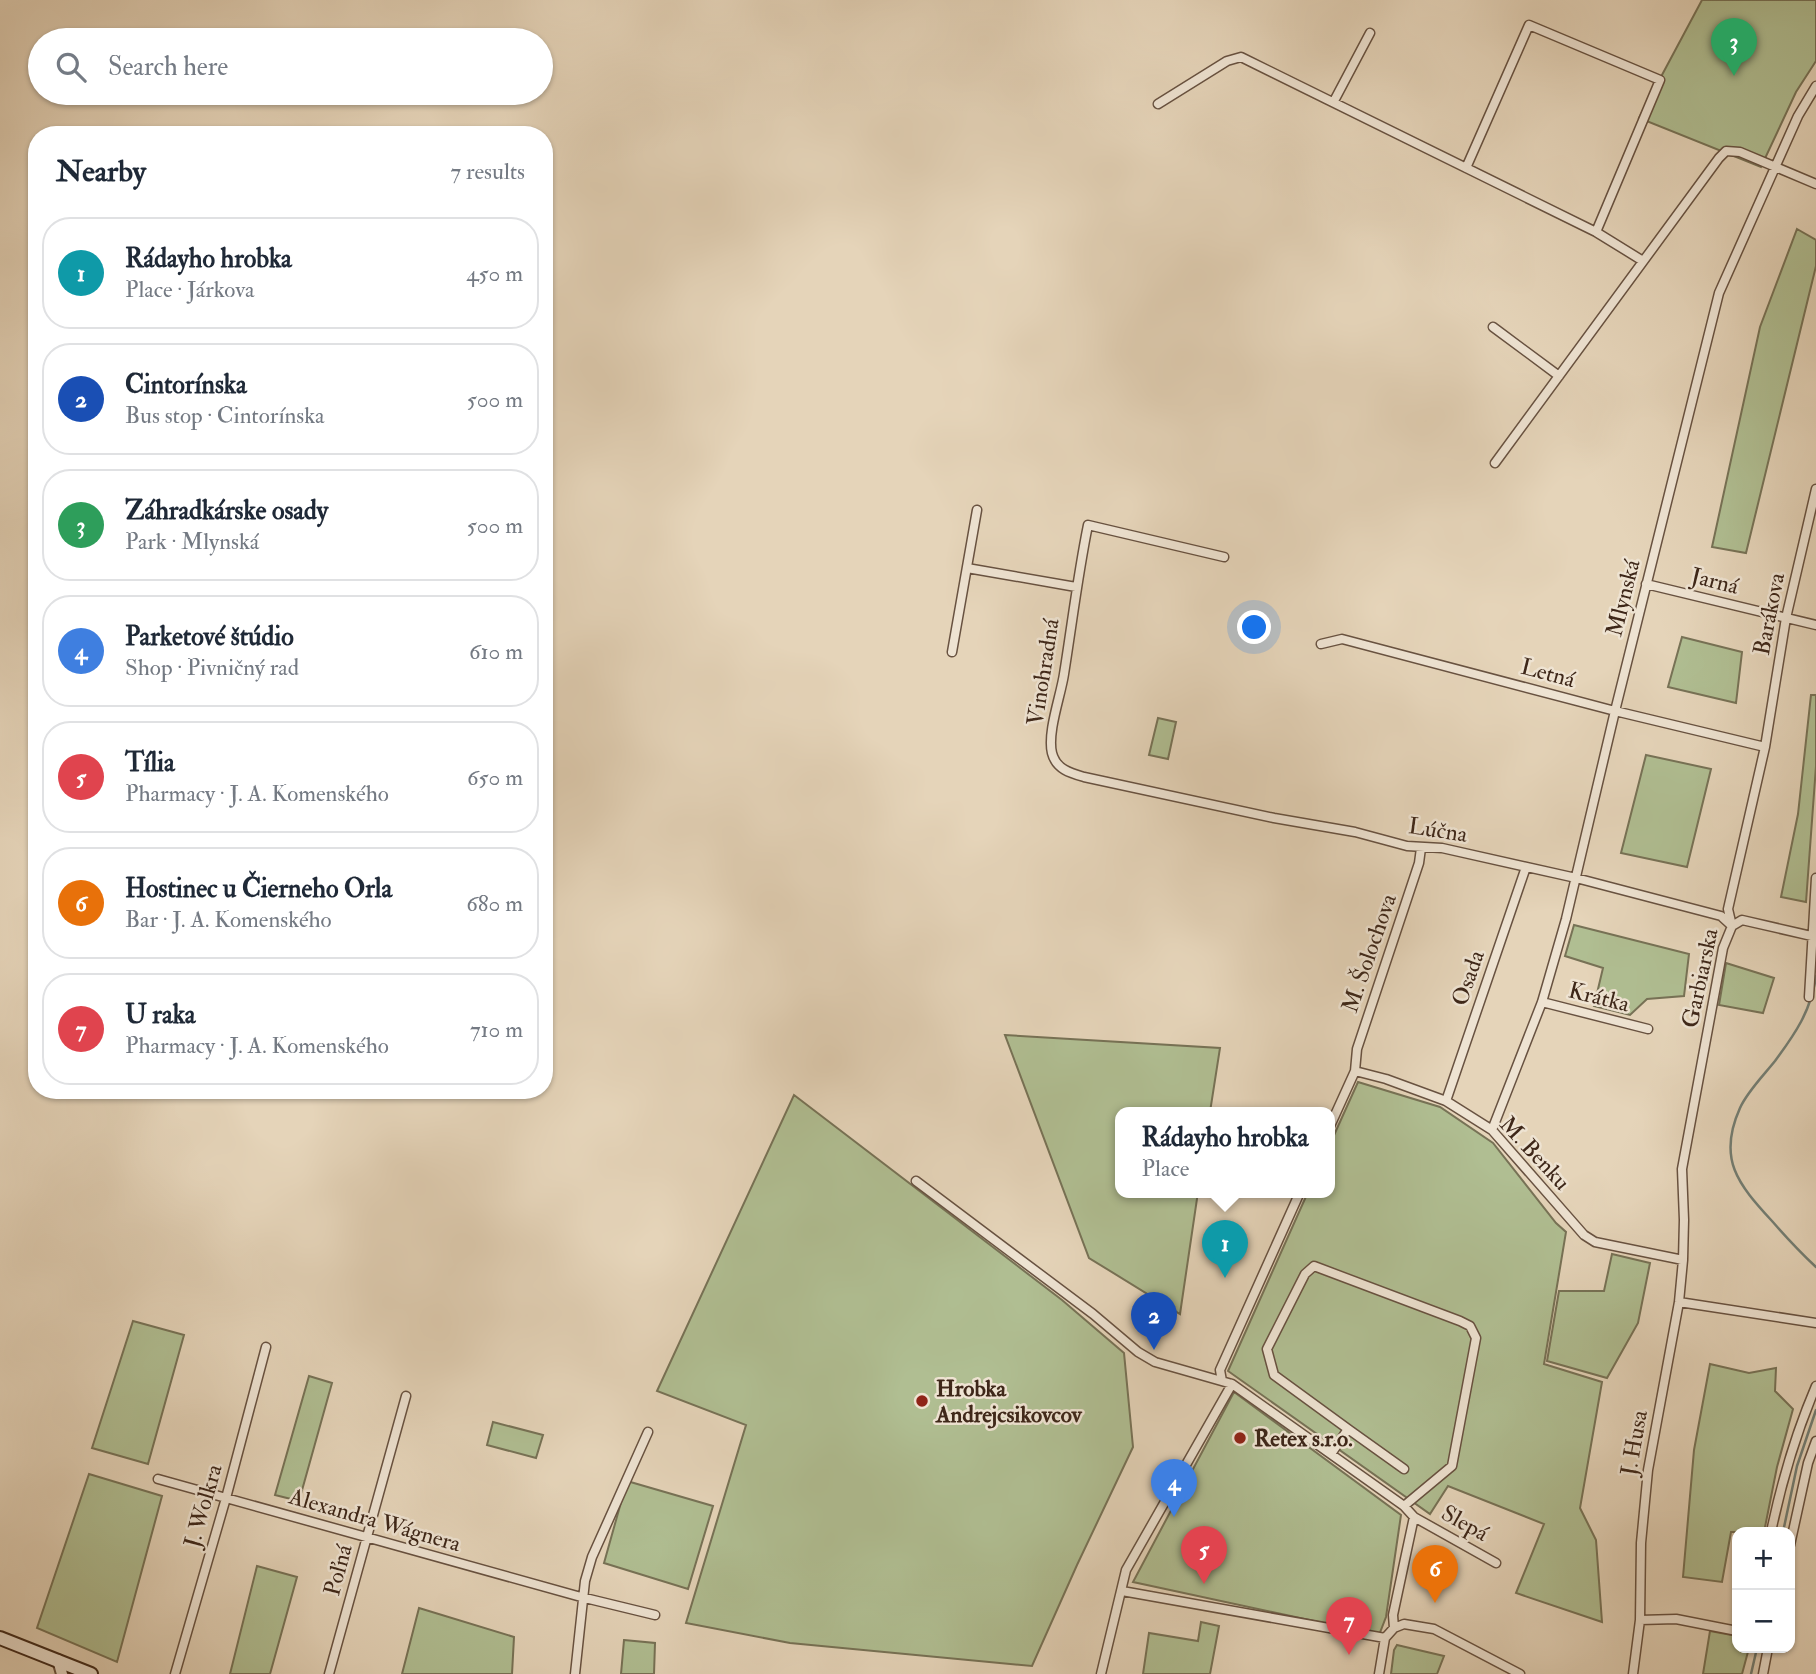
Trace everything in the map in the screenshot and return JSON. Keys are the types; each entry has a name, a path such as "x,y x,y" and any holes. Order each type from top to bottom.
{"main road":[{"path":"0,1638 91,1674"}],"street":[{"path":"1466,168 1529,25 1660,80 1596,232"},
{"path":"1334,101 1370,33"},
{"path":"1158,104 1227,61 1241,57 1596,232 1643,261"},
{"name":"Mlynská","path":"1492,1130 1542,1002 1576,878 1719,293 1774,167 1798,116 1816,86"},
{"path":"1496,463 1718,158 1726,152 1740,152 1816,184"},
{"path":"1493,327 1559,376"},
{"name":"Barákova","path":"1765,747 1786,618 1816,489"},
{"path":"951,652 977,510"},
{"name":"Vinohradná","path":"1055,762 1051,751 1052,739 1088,525 1224,557"},
{"path":"967,568 1076,587"},
{"name":"Jarná","path":"1646,584 1816,625"},
{"name":"Letná","path":"1321,644 1342,639 1615,711 1765,747"},
{"name":"Garbiarska","path":"1684,1220 1682,1169 1686,1143 1723,948 1732,926 1728,909 1765,747"},
{"name":"Lúčna","path":"1055,762 1061,768 1084,777 1421,848 1442,848 1576,878 1721,916 1732,926 1742,920 1814,937"},
{"name":"M. Šolochova","path":"1335,1115 1355,1071 1357,1049 1419,863 1421,848"},
{"name":"Osada","path":"1446,1101 1526,867"},
{"path":"1809,997 1816,878"},
{"name":"Krátka","path":"1542,1002 1648,1029"},
{"name":"M. Benku","path":"1355,1071 1446,1101 1492,1130 1584,1234 1595,1242 1683,1260"},
{"name":"Slepá","path":"916,1181 1093,1314 1138,1353 1155,1363 1232,1384 1404,1506 1414,1517 1496,1563"},
{"path":"1222,1381 1220,1370 1297,1198"},
{"name":"J. Husa","path":"1633,1674 1640,1620 1641,1543 1648,1470 1679,1301 1684,1220"},
{"path":"1404,1469 1274,1375 1267,1349 1305,1274 1314,1266 1460,1321 1470,1326 1476,1338 1452,1466 1404,1506"},
{"path":"1679,1301 1816,1323"},
{"name":"J. Wolkra","path":"175,1674 266,1347"},
{"path":"1101,1674 1126,1570 1232,1384"},
{"path":"1772,1527 1784,1472 1798,1428 1816,1386"},
{"name":"Poľná","path":"329,1674 406,1396"},
{"path":"1331,1454 1348,1429"},
{"path":"575,1674 581,1597 592,1558 648,1432"},
{"path":"1794,1527 1808,1463 1816,1441"},
{"name":"Alexandra Wágnera","path":"158,1479 581,1597 655,1615"},
{"path":"1394,1628 1393,1615 1414,1517"},
{"path":"1122,1591 1385,1638"},
{"path":"1640,1620 1676,1619 1732,1630"},
{"path":"1379,1674 1385,1638 1394,1628 1404,1624 1434,1629 1520,1674"},
{"path":"1763,1674 1767,1653"},
{"path":"58,1660 62,1674"}],"green space":[{"path":"1702,0 1816,0 1816,61 1796,92 1761,167 1639,118"},
{"path":"1797,229 1816,240 1816,266 1746,553 1712,547 1760,327"},
{"path":"1682,637 1742,652 1736,703 1668,687"},
{"path":"1811,695 1816,695 1816,766 1806,902 1781,897 1798,814"},
{"path":"1158,718 1176,722 1168,759 1149,755"},
{"path":"1646,755 1711,769 1687,867 1621,853"},
{"path":"1574,925 1689,954 1684,996 1647,999 1630,1015 1594,1006 1603,968 1565,956"},
{"path":"1726,963 1774,978 1763,1013 1719,1005"},
{"path":"1005,1035 1220,1048 1211,1107 1115,1107 1115,1198 1197,1198 1180,1314 1089,1258"},
{"path":"1358,1082 1440,1107 1493,1143 1566,1232 1544,1364 1602,1382 1580,1508 1596,1540 1602,1622 1516,1593 1544,1524 1448,1486 1430,1514 1228,1371 1305,1198 1335,1198 1335,1133"},
{"path":"794,1095 1062,1300 1124,1353 1133,1447 1032,1666 790,1643 686,1623 746,1425 657,1391"},
{"path":"1612,1254 1650,1263 1638,1323 1607,1378 1547,1361 1559,1291 1604,1291"},
{"path":"133,1321 184,1335 148,1464 92,1448"},
{"path":"1710,1364 1749,1373 1776,1368 1775,1391 1793,1409 1777,1467 1765,1527 1732,1527 1722,1582 1683,1577 1694,1450"},
{"path":"309,1376 332,1383 299,1501 275,1495"},
{"path":"1234,1392 1401,1515 1386,1617 1379,1635 1133,1582"},
{"path":"493,1422 543,1435 536,1458 487,1445"},
{"path":"89,1474 162,1496 117,1662 37,1628"},
{"path":"627,1481 713,1506 688,1589 604,1563"},
{"path":"257,1566 297,1577 270,1674 230,1674"},
{"path":"419,1608 514,1637 512,1674 402,1674"},
{"path":"1201,1622 1219,1626 1210,1674 1143,1674 1149,1633 1198,1641"},
{"path":"1710,1631 1732,1635 1732,1653 1748,1653 1742,1674 1703,1674"},
{"path":"624,1640 655,1643 654,1674 621,1674"},
{"path":"1397,1645 1444,1656 1437,1674 1391,1674"}],"waterway":[{"path":"1816,976 1814,989 1801,1022 1743,1102 1733,1126 1731,1142 1735,1170 1749,1195 1816,1267"},
{"path":"1784,1527 1797,1466 1816,1410"},
{"path":"1751,1674 1756,1653"}],"place":[{"name":"Záhradkárske osady","path":"1734,76"},
{"name":"Rádayho hrobka","path":"1225,1278"},
{"name":"Cintorínska","path":"1154,1350"},
{"name":"Hrobka Andrejcsikovcov","path":"922,1401"},
{"name":"Retex s.r.o.","path":"1240,1438"},
{"name":"Parketové štúdio","path":"1174,1517"},
{"name":"Tília","path":"1204,1584"},
{"name":"Hostinec u Čierneho Orla","path":"1435,1603"},
{"name":"U raka","path":"1349,1655"}]}
